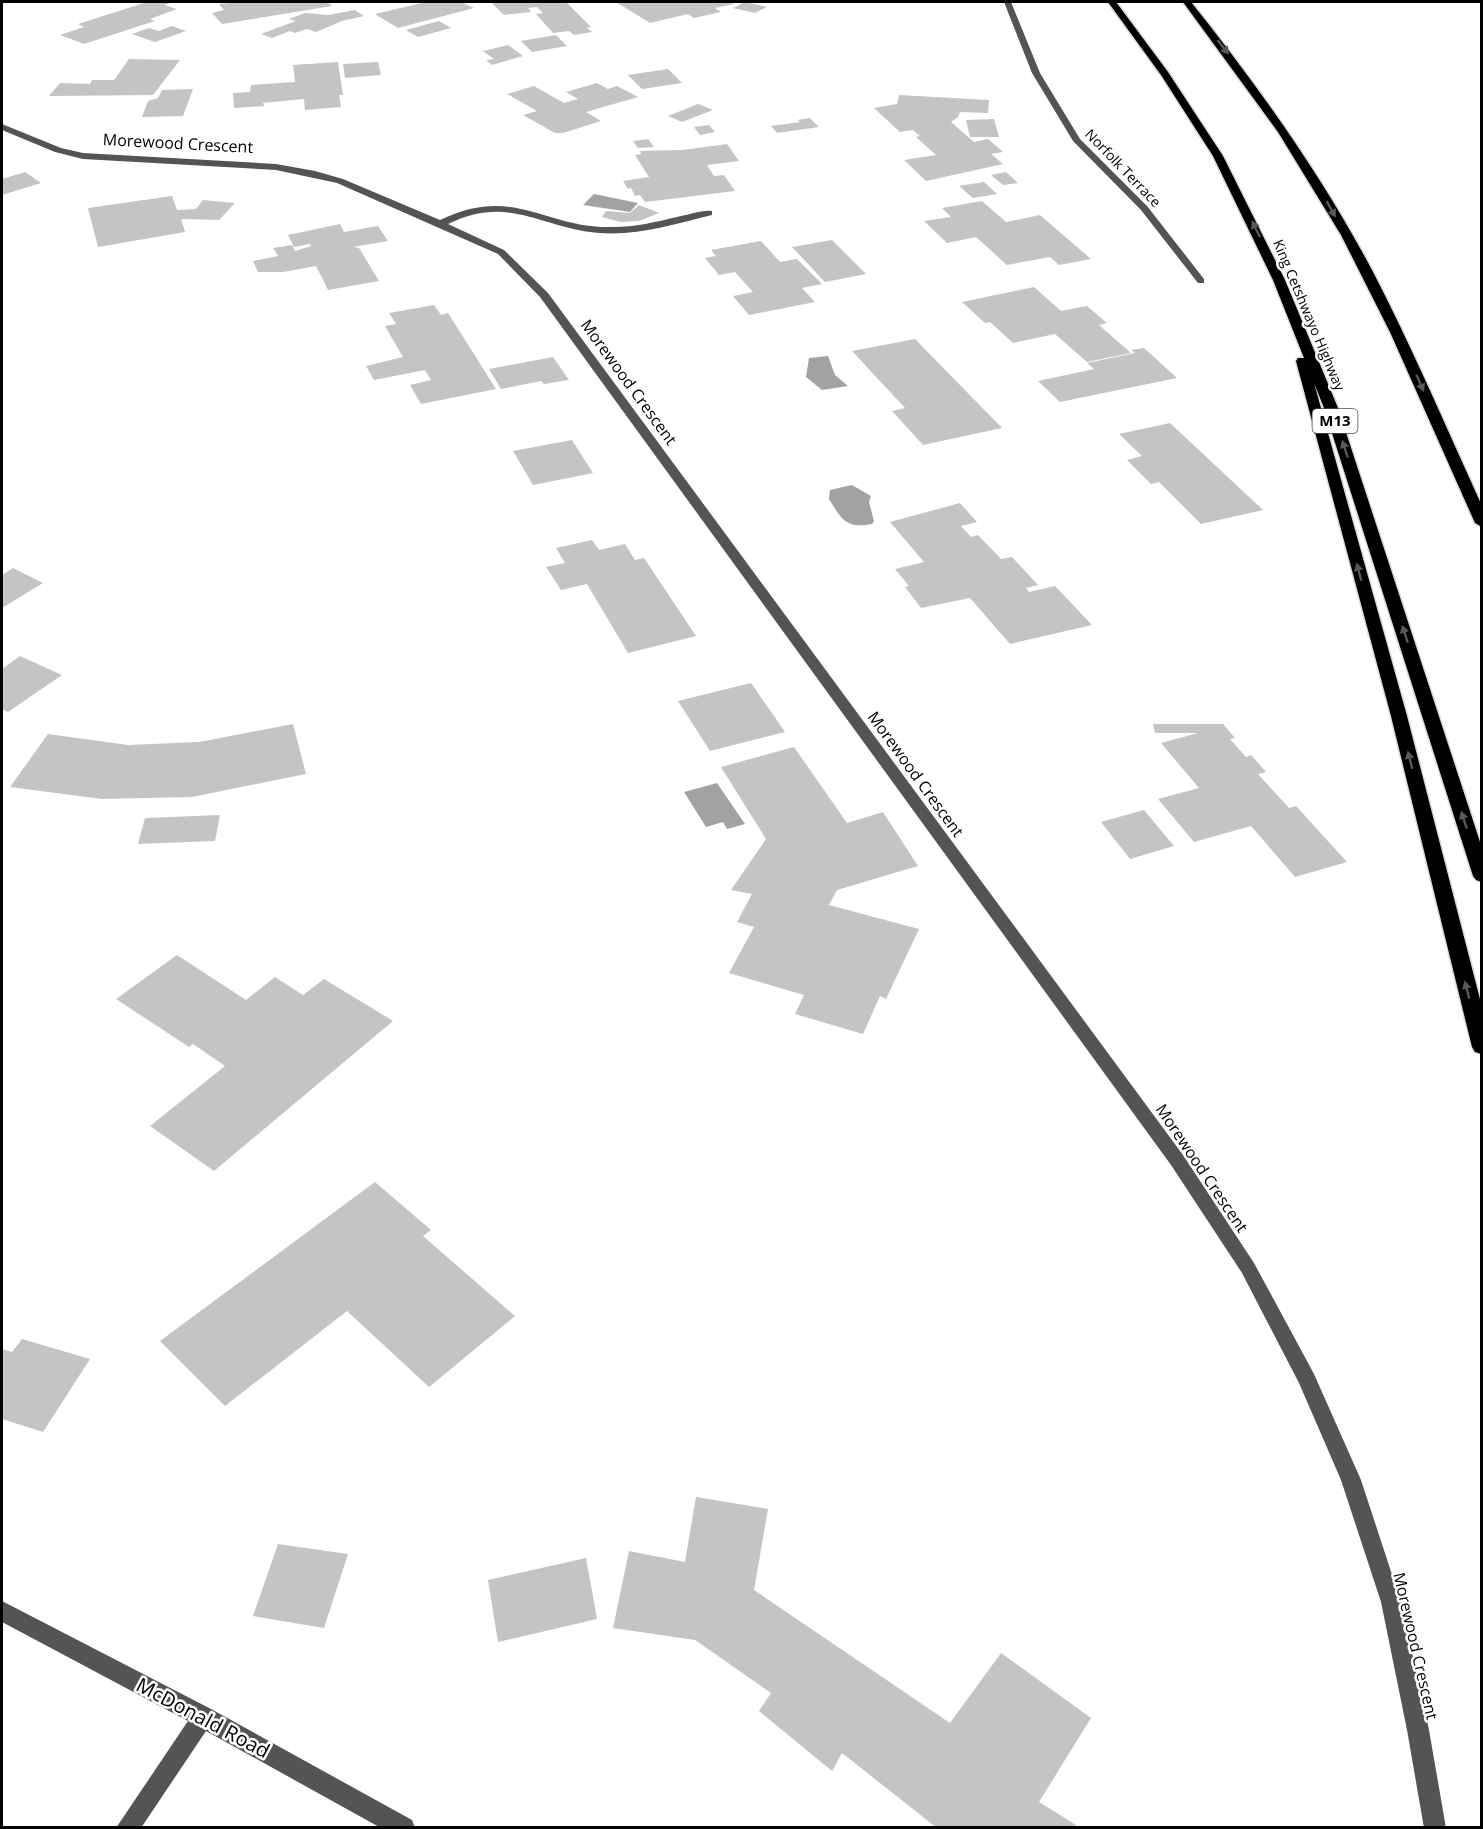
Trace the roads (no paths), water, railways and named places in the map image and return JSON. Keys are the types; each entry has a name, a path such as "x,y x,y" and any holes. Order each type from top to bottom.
{"highway":[{"name":"King Cetshwayo Highway","path":"1112,2 1165,74 1218,156 1279,280 1331,408 1482,876"},
{"path":"1187,2 1261,100 1329,204 1366,271 1405,351 1482,523"},
{"path":"1279,280 1399,716 1482,1047"}],"street":[{"name":"Norfolk Terrace","path":"1007,2 1036,73 1072,135 1144,208 1201,281"},
{"name":"Morewood Crescent","path":"2,127 58,150 83,156 276,167 340,181 501,252 544,295 1177,1160 1248,1268 1307,1380 1351,1480 1391,1602 1418,1730 1435,1827"},
{"path":"440,224 465,213 490,208 510,208 598,230 631,228 709,213"},
{"name":"McDonald Road","path":"2,1611 404,1827"},
{"path":"127,1827 203,1717"}]}
